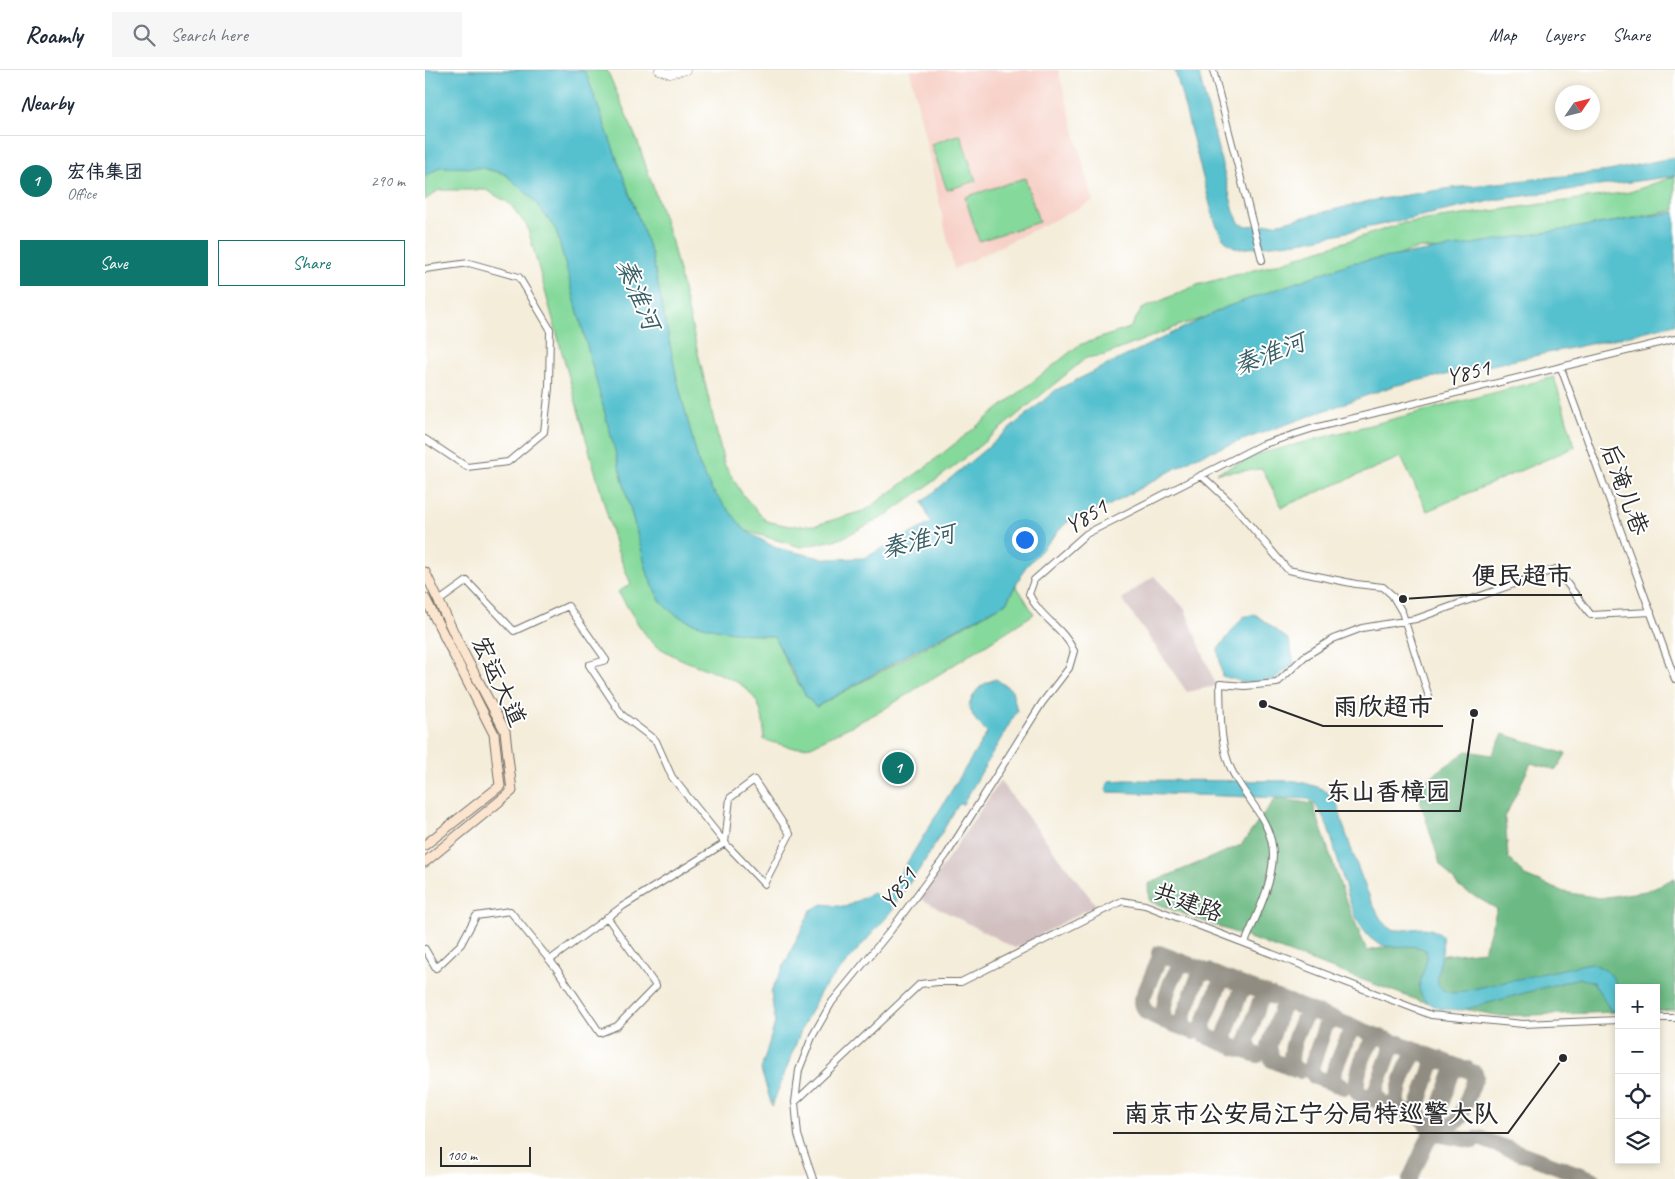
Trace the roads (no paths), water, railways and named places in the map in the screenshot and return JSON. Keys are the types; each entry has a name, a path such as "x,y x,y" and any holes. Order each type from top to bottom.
{"main road":[{"name":"宏运大道","path":"425,572 505,731 511,791 425,862"},
{"name":"宏运大道","path":"425,598 494,734 500,786 425,844"}],"street":[{"path":"659,70 670,74 686,70"},
{"path":"1213,70 1261,260"},
{"path":"425,269 469,263 519,277 550,329 549,388 544,432 508,462 467,467 425,439"},
{"name":"Y851","path":"813,1179 798,1135 795,1102 799,1070 812,1037 832,1002 891,930 947,854 1042,703 1069,668 1074,650 1067,636 1035,606 1029,594 1034,580 1086,534 1261,446 1314,428 1675,339"},
{"name":"后淹儿巷","path":"1561,368 1675,679"},
{"path":"1201,475 1231,503 1288,570 1383,588 1392,595 1405,620 1429,696"},
{"path":"1245,943 1269,883 1273,856 1264,820 1232,772 1226,755 1219,684 1245,686 1277,683 1305,657 1333,639 1362,628 1405,620 1556,569 1591,616 1651,612"},
{"path":"439,601 467,581 514,631 568,606 606,660 589,665 622,715 656,741 673,777 725,843 764,884 791,834 754,780 730,798 725,843"},
{"path":"550,960 607,917 725,843"},
{"name":"共建路","path":"795,1102 920,984 961,982 1123,901 1145,905 1431,1015 1523,1024 1615,1020"},
{"path":"425,949 436,968 461,944 476,916 510,911 550,960 600,1032 617,1026 656,986 607,917"},
{"path":"1660,1018 1675,1018"}],"water":[{"name":"秦淮河","path":"425,70 580,70 586,73 652,255 677,379 699,464 712,490 746,531 776,548 826,559 864,558 931,523 922,502 1056,390 1226,307 1351,263 1675,212 1675,324 1393,386 1198,456 1108,506 1066,523 1025,568 1006,603 907,655 816,707 806,696 774,637 696,624 670,610 660,600 648,575 556,230 532,198 505,174 482,168 440,167 425,177"},
{"path":"1175,70 1198,70 1234,212 1240,224 1247,226 1280,223 1369,201 1452,188 1609,171 1675,157 1675,176 1500,199 1305,241 1240,249 1226,241 1213,216"},
{"path":"1255,614 1289,640 1294,663 1275,679 1247,683 1222,676 1218,649 1243,617"},
{"path":"996,679 1012,690 1017,711 963,804 959,804 921,867 892,907 894,909 821,991 802,1028 772,1106 761,1070 775,1023 771,992 811,910 823,904 845,907 873,893 884,900 987,733 974,718 969,706 978,689"},
{"path":"1109,781 1296,781 1322,789 1333,797 1337,804 1363,881 1370,898 1385,924 1391,929 1398,930 1429,929 1442,936 1443,943 1438,985 1444,990 1449,993 1460,992 1590,963 1606,971 1615,981 1615,1011 1611,1011 1593,982 1579,978 1463,1010 1440,1009 1424,1000 1420,993 1419,987 1427,958 1426,950 1414,946 1383,946 1364,931 1347,894 1328,828 1320,811 1309,799 1108,792 1106,789"}],"place":[{"name":"便民超市","path":"1403,599"},
{"name":"雨欣超市","path":"1263,704"},
{"name":"东山香樟园","path":"1474,713"},
{"name":"宏伟集团","path":"898,768"},
{"name":"南京市公安局江宁分局特巡警大队","path":"1563,1058"}]}
